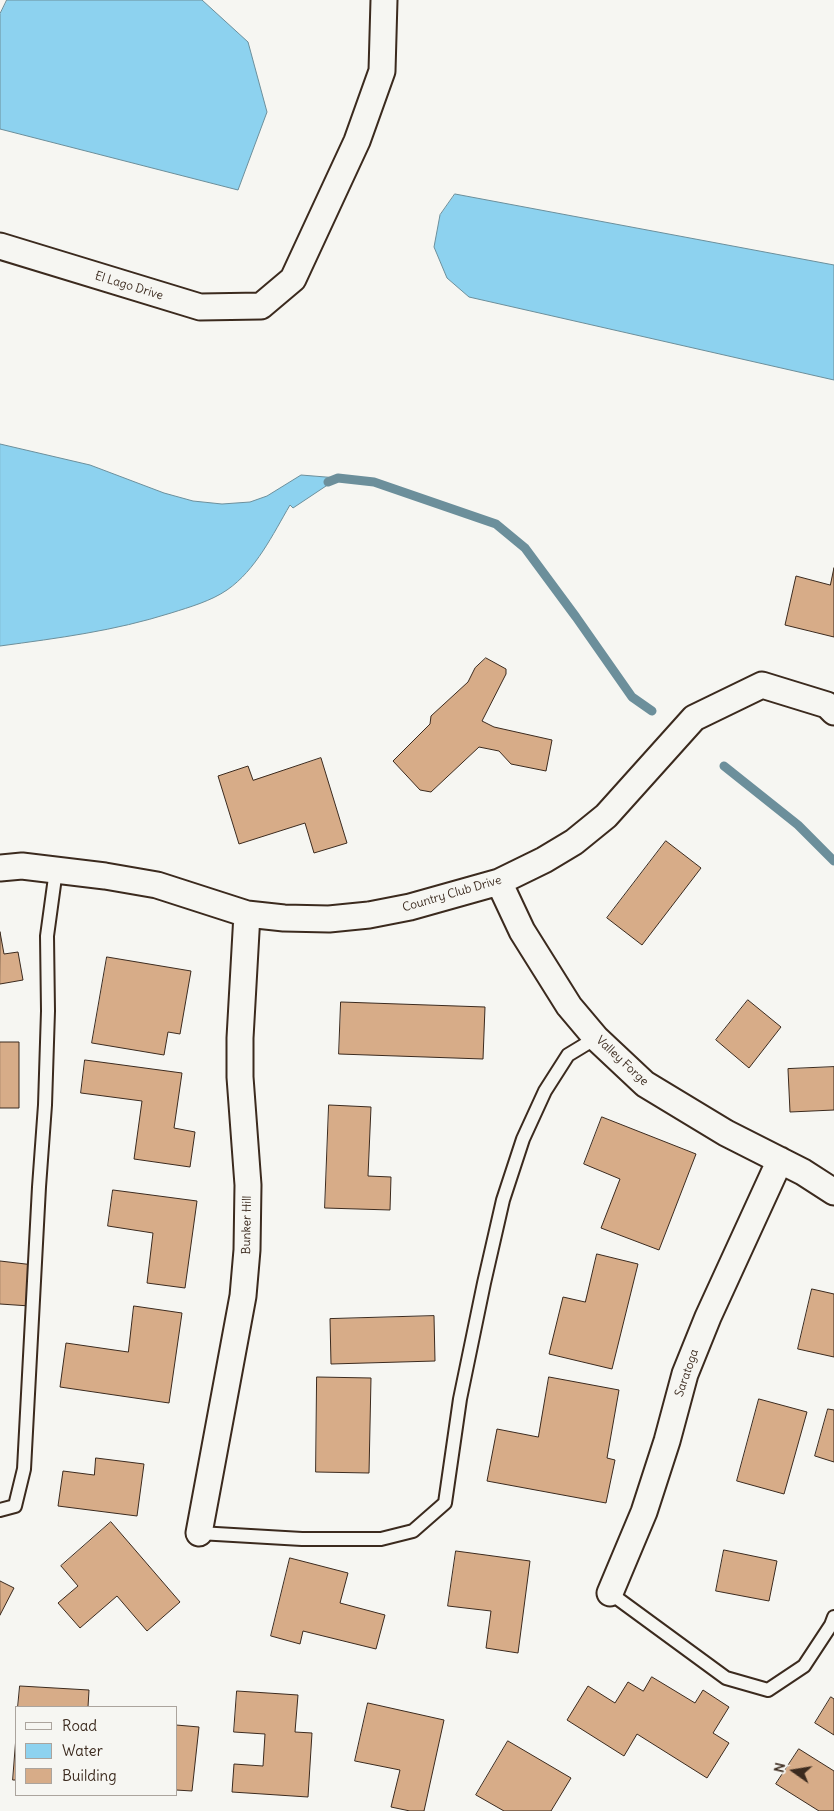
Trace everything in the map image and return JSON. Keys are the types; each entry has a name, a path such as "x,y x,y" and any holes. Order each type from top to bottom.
{"street":[{"name":"El Lago Drive","path":"0,246 200,307 261,306 293,279 357,141 382,71 384,0"},
{"name":"Country Club Drive","path":"0,868 22,866 105,876 157,886 247,914 284,918 329,919 369,915 410,907 498,882 544,860 574,842 606,816 694,718 762,685 832,706"},
{"name":"Valley Forge","path":"498,882 522,931 569,1006 596,1038 645,1084 726,1133 804,1172 834,1192"},
{"name":"Bunker Hill","path":"199,1533 243,1296 247,1250 248,1185 240,1067 247,914"},
{"name":"Saratoga","path":"610,1593 644,1512 667,1441 685,1374 708,1317 780,1160"}],"lane":[{"path":"0,1510 15,1506 24,1469 35,1290 38,1187 45,1105 48,1011 47,936 56,870"},
{"path":"199,1533 302,1539 381,1539 413,1531 445,1504 460,1399 503,1200 523,1139 546,1091 568,1055 596,1038"},
{"path":"610,1593 726,1678 768,1690 804,1666 831,1625 834,1617"}],"water":[{"path":"7,0 202,0 248,42 267,112 238,190 0,129 0,14"},
{"path":"455,194 834,265 834,380 469,297 447,278 434,247 440,215"},
{"path":"0,444 90,465 164,493 193,501 222,504 250,502 267,496 301,475 338,478 293,508 290,505 263,551 247,572 227,590 214,597 186,608 129,625 65,637 0,646"}],"building":[{"path":"834,568 834,637 785,625 796,576 830,585"},
{"path":"486,658 506,669 506,674 482,721 494,727 552,740 546,771 511,764 499,751 479,747 431,792 420,790 393,761 430,724 431,716 468,682 475,668"},
{"path":"321,758 347,843 314,853 305,823 239,844 218,776 248,766 253,780"},
{"path":"666,841 701,868 642,945 607,918"},
{"path":"0,932 4,954 18,952 23,980 0,984"},
{"path":"107,957 191,971 180,1034 168,1032 164,1055 92,1043"},
{"path":"748,1000 781,1027 749,1068 716,1040"},
{"path":"341,1002 485,1007 483,1059 339,1054"},
{"path":"0,1042 19,1042 19,1108 0,1108"},
{"path":"85,1060 182,1073 174,1128 195,1132 190,1167 134,1159 142,1101 81,1093"},
{"path":"834,1067 834,1110 790,1112 788,1069"},
{"path":"329,1105 371,1107 368,1176 391,1177 390,1210 325,1208"},
{"path":"602,1117 696,1154 659,1250 601,1228 620,1179 584,1164"},
{"path":"113,1190 197,1201 185,1288 147,1283 153,1233 108,1226"},
{"path":"597,1254 638,1264 612,1369 549,1354 563,1297 585,1302"},
{"path":"0,1261 34,1265 30,1306 0,1304"},
{"path":"812,1289 834,1294 834,1357 798,1349"},
{"path":"134,1306 182,1313 169,1403 60,1387 66,1343 128,1352"},
{"path":"434,1316 435,1361 331,1364 330,1319"},
{"path":"317,1377 371,1378 369,1473 316,1472"},
{"path":"549,1377 619,1390 607,1458 615,1460 606,1503 487,1481 497,1429 538,1437"},
{"path":"759,1399 807,1412 784,1494 737,1481"},
{"path":"828,1409 834,1410 834,1462 815,1456"},
{"path":"96,1458 144,1464 137,1516 58,1506 63,1471 94,1475"},
{"path":"111,1522 180,1602 147,1631 117,1596 80,1628 58,1603 78,1586 61,1566"},
{"path":"724,1550 777,1561 769,1601 716,1591"},
{"path":"456,1551 530,1561 518,1653 486,1648 491,1611 448,1606"},
{"path":"290,1558 348,1573 340,1603 385,1615 376,1649 303,1631 300,1644 271,1636"},
{"path":"0,1581 14,1588 0,1615"},
{"path":"652,1677 695,1703 703,1690 729,1707 713,1733 729,1743 707,1778 637,1734 624,1756 567,1720 588,1686 615,1703 628,1682 643,1691"},
{"path":"20,1686 89,1690 88,1706 18,1706"},
{"path":"237,1691 298,1695 295,1732 312,1733 308,1797 232,1792 234,1764 263,1766 265,1734 234,1732"},
{"path":"831,1697 834,1699 834,1735 815,1723"},
{"path":"368,1703 444,1720 424,1811 410,1811 391,1807 400,1770 355,1761"},
{"path":"178,1725 199,1727 192,1791 178,1790"},
{"path":"508,1741 571,1778 551,1811 504,1811 476,1795"},
{"path":"799,1749 834,1771 834,1811 819,1811 776,1784"},
{"path":"15,1751 15,1780 13,1780"}],"waterway":[{"path":"328,482 338,478 374,482 496,524 525,548 632,697 652,711"},
{"path":"724,766 798,825 834,861"}]}
